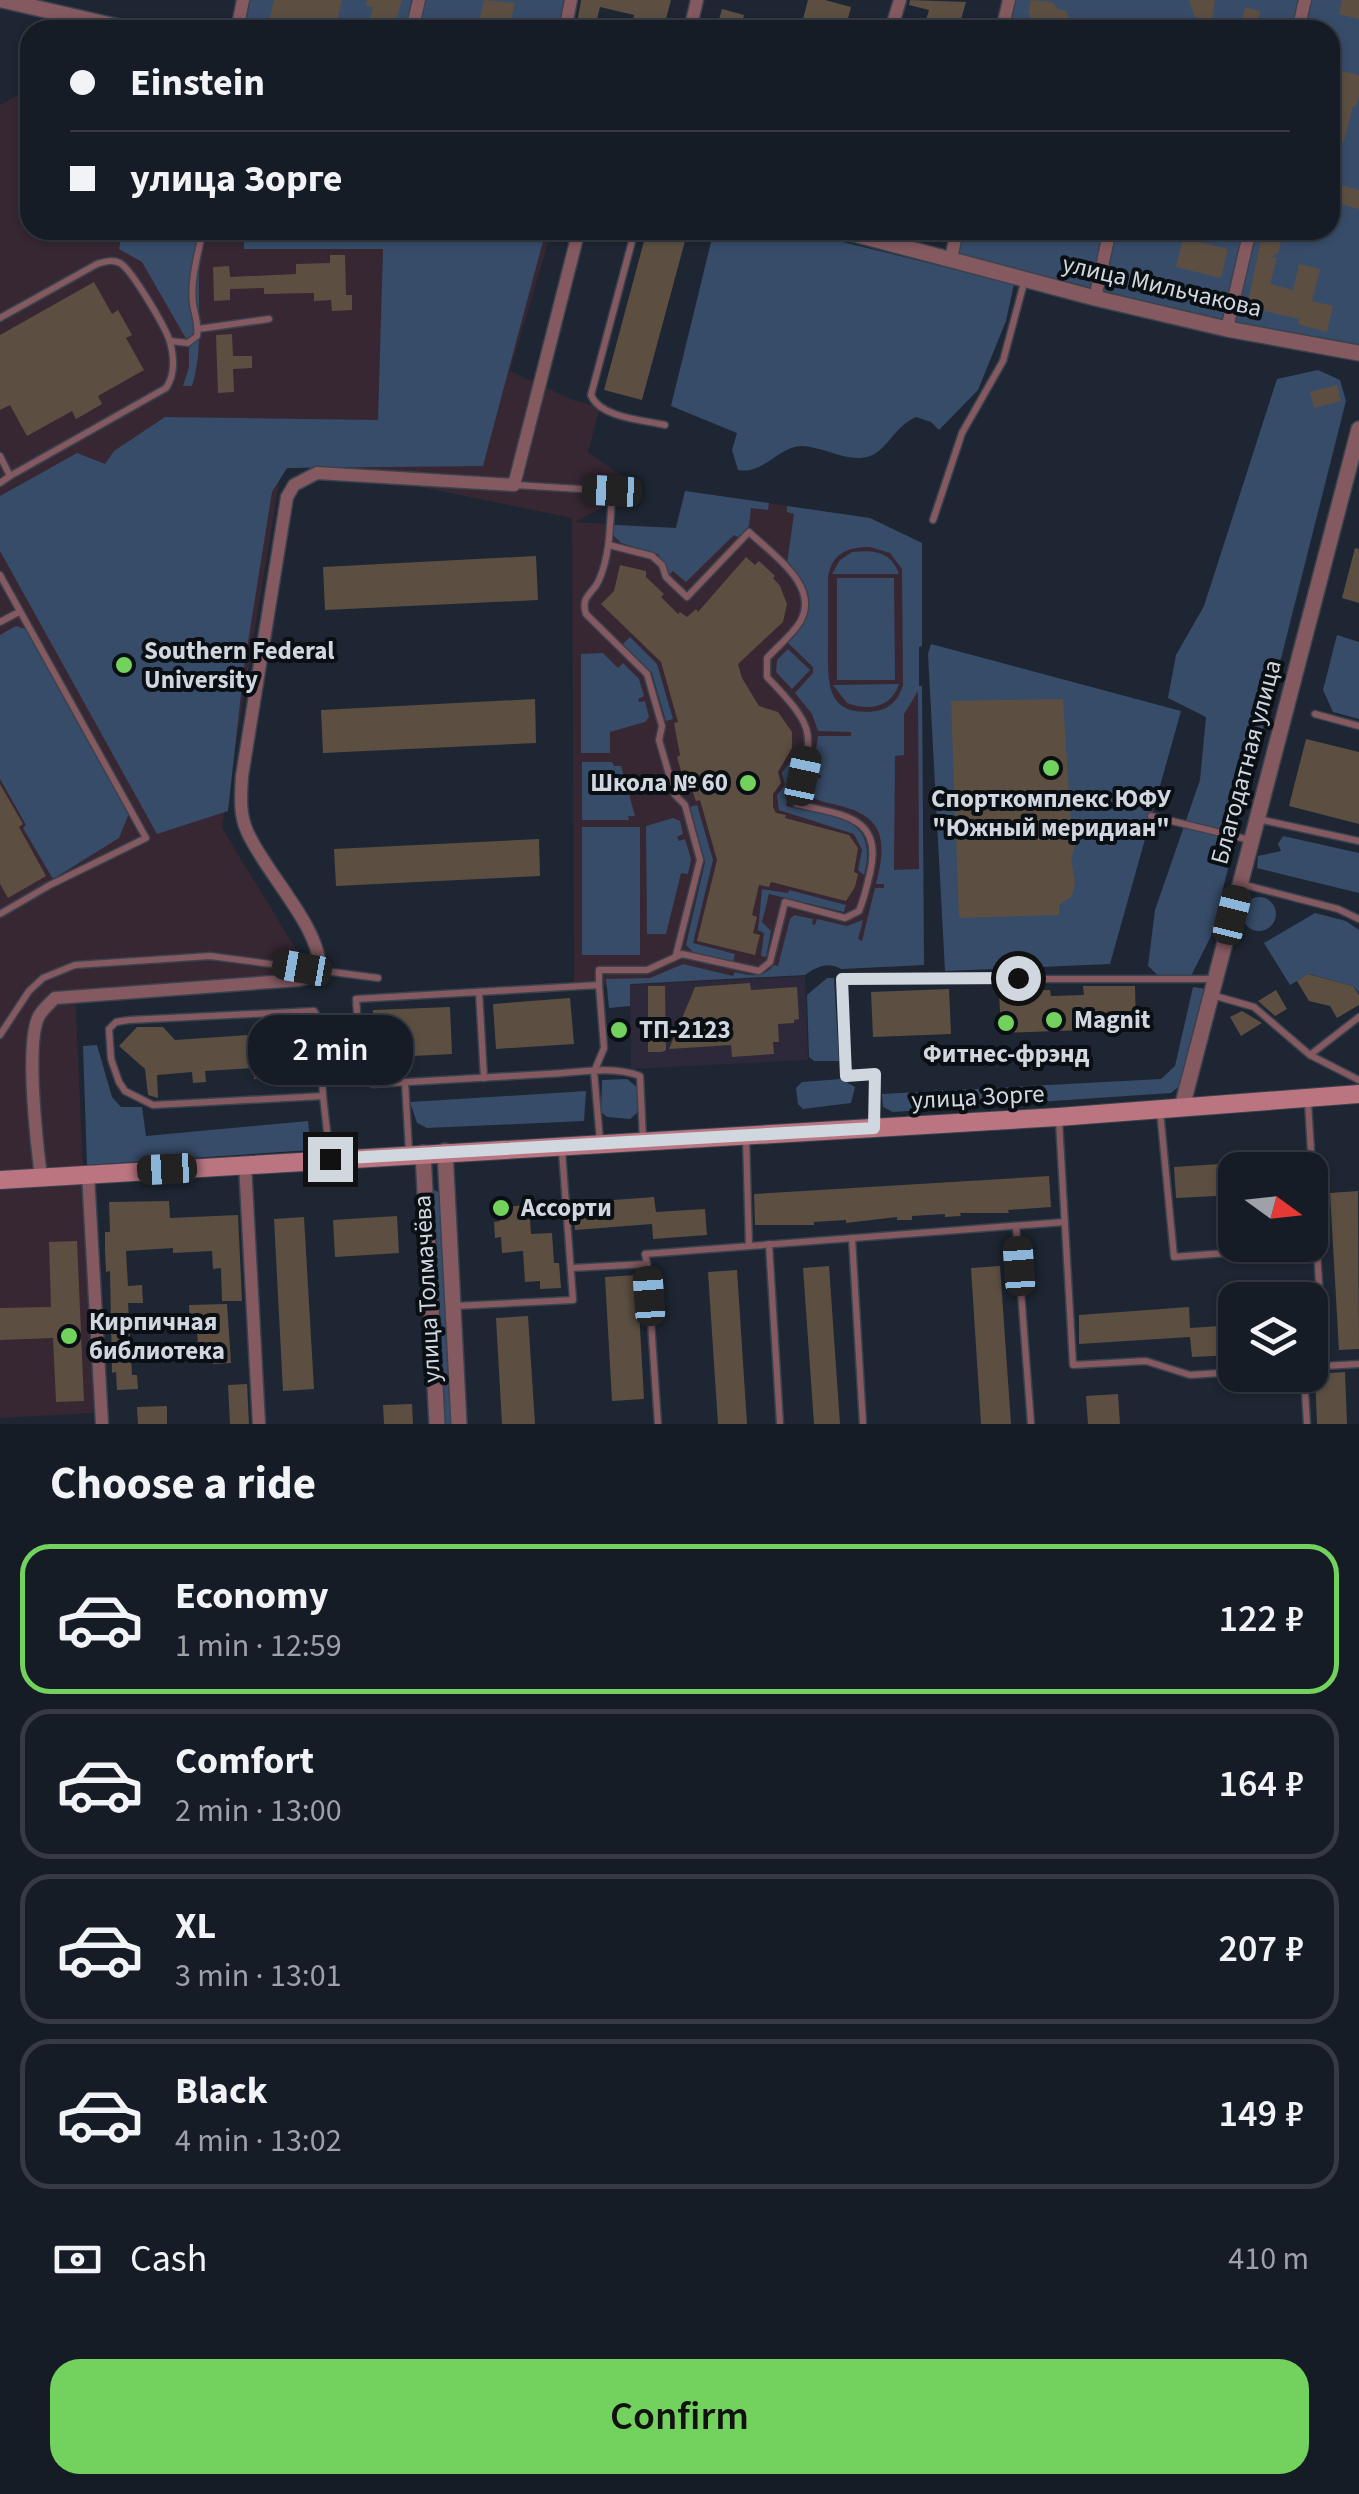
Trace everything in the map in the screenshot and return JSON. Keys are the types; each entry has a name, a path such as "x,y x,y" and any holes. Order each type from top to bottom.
{"main road":[{"name":"улица Зорге","path":"0,1180 1058,1117 1359,1094"}],"street":[{"path":"2,0 89,20"},
{"path":"42,1177 36,1135 34,1034 38,1018 55,998 300,980 313,976 319,969 317,944 245,828 241,800 289,492 303,478 317,473 514,485 577,240"},
{"name":"улица Мильчакова","path":"879,240 1096,298 1227,328 1359,352"},
{"path":"950,258 954,240"},
{"path":"1096,298 1108,240"},
{"path":"1227,328 1248,240"},
{"name":"Благодатная улица","path":"1182,1107 1359,429"},
{"name":"улица Толмачёва","path":"445,1151 459,1424"},
{"name":"улица Толмачёва","path":"416,1153 437,1424"},
{"path":"245,1164 259,1424"},
{"path":"88,1174 102,1424"}],"lane":[{"path":"170,340 188,343 197,336 193,278 201,240"},
{"path":"632,240 592,395 594,403 605,411 665,425"},
{"path":"0,318 97,264 110,260 120,263 170,340 173,370 166,388 0,483"},
{"path":"933,520 962,433 1003,361 1025,279"},
{"path":"198,330 269,319"},
{"path":"0,456 10,476"},
{"path":"514,485 612,491 608,545 599,583 586,596 584,610 647,674 662,726 659,740 674,795 685,805 700,860 676,956"},
{"path":"600,1142 594,1072 604,1048 598,970 648,970 682,954 754,972 765,968 770,962 785,902 845,918 858,911 874,858 874,845 857,821 797,804 809,748 808,727 800,711 767,677 767,658 802,617 804,598 796,577 749,532 687,597 666,577 658,559 608,545"},
{"path":"0,575 146,838 0,914"},
{"path":"0,622 19,612"},
{"path":"1315,714 1359,726"},
{"path":"1151,816 1251,840"},
{"path":"1257,818 1359,841"},
{"path":"1240,884 1338,909 1359,919"},
{"path":"0,1035 29,991 43,978 75,965 210,956 378,978"},
{"path":"874,1128 875,1074 846,1076 842,979 1214,987 1254,1006 1310,1055 1359,1080"},
{"path":"599,985 356,999 362,1078 373,1084 625,1070 640,1076 643,1140"},
{"path":"480,992 484,1078"},
{"path":"323,1096 152,1105 125,1091 119,1082 110,1059 109,1029 116,1022 130,1020 314,1011 319,1019 330,1159"},
{"path":"1310,1055 1359,1018"},
{"path":"404,1082 416,1153"},
{"path":"1307,1098 1310,1152"},
{"path":"1160,1109 1174,1257 1218,1254"},
{"path":"1058,1117 1073,1365 1146,1361 1190,1376 1218,1374"},
{"path":"746,1135 749,1246"},
{"path":"453,1306 573,1300 561,1145"},
{"path":"658,1424 646,1254 1065,1222"},
{"path":"1016,1226 1031,1424"},
{"path":"852,1238 864,1424"},
{"path":"769,1244 780,1424"},
{"path":"571,1268 646,1264"},
{"path":"1328,1366 1359,1364"},
{"path":"1305,1392 1307,1424"}],"shaded area":[{"path":"250,0 565,0 560,20 245,20"},
{"path":"1016,0 1359,0 1359,345 1223,321 957,254 960,240 1340,240 1340,20 1011,20"},
{"name":"Southern Federal University","path":"20,94 20,240 549,240 510,371 573,400 600,407 588,452 640,488 575,522 675,528 685,491 870,518 922,543 919,686 924,965 841,969 817,966 805,975 604,986 603,982 574,984 572,518 283,459 222,828 299,954 284,977 75,990 94,1413 0,1418 0,105"},
{"path":"121,240 203,240 199,269 199,347 192,386 183,386 189,367 189,344 142,262 119,249"},
{"path":"244,240 543,240 483,466 287,468 272,492 244,667 228,811 157,834 0,551 0,496 77,453 105,464 114,451 165,417 378,420 383,249 244,249"},
{"path":"712,240 835,240 1014,284 1006,321 978,390 939,430 931,422 916,417 870,456 853,458 801,446 763,465 738,470 732,450 737,433 671,406"},
{"path":"1318,370 1340,380 1346,401 1211,936 1190,978 1160,977 1148,966 1155,910 1200,780 1206,717 1168,698 1176,655 1204,606 1277,379"},
{"path":"685,491 769,503 768,510 751,508 749,526 738,537 734,535 686,582 673,571 670,574 658,554 621,543 614,536 614,525 676,528"},
{"path":"787,506 870,518 922,543 919,686 924,965 841,969 827,965 805,975 630,984 630,1006 609,1008 606,979 650,978 683,964 733,976 735,972 765,973 778,966 794,915 813,919 815,925 817,919 847,926 863,920 858,939 862,941 875,888 884,888 884,884 876,884 881,843 873,823 853,810 818,800 809,793 811,779 821,778 812,775 818,736 851,736 851,732 818,731 812,714 795,693 813,673 813,667 788,643 804,622 809,603 804,583 787,563 794,514 787,512","holes":["870,547 890,553 902,569 903,685 886,708 859,712 838,702 829,682 828,578 833,563 842,554","918,691 919,869 894,870 895,756 904,755 904,714"]},
{"path":"852,552 886,556 899,574 832,574 840,560"},
{"path":"837,578 894,578 895,680 837,680"},
{"path":"16,626 26,629 129,813 119,838 53,879 0,779 0,635"},
{"path":"1337,635 1359,642 1359,719 1333,712 1323,690"},
{"path":"630,637 657,664 673,719 666,721 652,673 623,644"},
{"name":"Спорткомплекс ЮФУ \"Южный меридиан\"","path":"931,644 1181,711 1110,964 945,971 928,654"},
{"path":"788,649 810,670 792,689 776,672 777,660"},
{"path":"603,653 618,668 623,663 639,679 644,696 638,699 645,701 649,717 645,722 610,732 610,753 581,753 581,654"},
{"path":"899,684 885,703 871,707 847,703 833,685"},
{"path":"796,753 802,754 786,806 835,817 858,830 865,840 867,855 864,875 858,870 862,850 854,834 779,810 777,795 785,785 782,773"},
{"path":"582,762 612,762 621,766 635,816 628,816 629,820 582,820"},
{"path":"697,805 713,860 693,943 735,954 733,962 693,952 686,945 705,862 690,807"},
{"path":"673,818 680,821 683,834 677,837 679,841 685,839 691,859 688,874 681,873 666,934 647,934 646,826"},
{"path":"582,827 640,827 640,955 582,955"},
{"path":"1283,836 1359,853 1359,893 1257,868 1258,856 1281,851 1278,844"},
{"path":"762,889 788,893 789,890 846,905 844,912 769,894 762,922 771,931 766,957 761,956 764,933 758,930"},
{"path":"1259,897 1271,902 1276,914 1271,926 1259,931 1247,926 1242,914 1247,902"},
{"path":"1315,913 1346,921 1359,930 1359,993 1353,986 1309,974 1290,985 1264,943"},
{"path":"805,976 808,1060 631,1069 630,985"},
{"path":"827,978 834,978 839,1061 814,1061 809,1057 807,995"},
{"path":"1193,987 1206,989 1182,1084 1171,1093 893,1112 883,1107 882,1094 1161,1079 1175,1066"},
{"path":"97,1045 112,1097 121,1107 142,1107 146,1136 308,1121 311,1150 87,1165 83,1046"},
{"path":"627,1079 639,1089 637,1113 630,1119 607,1117 601,1112 602,1080"},
{"path":"841,1079 855,1087 851,1103 803,1109 798,1104 796,1088 802,1082"},
{"path":"586,1091 584,1121 427,1128 417,1123 410,1102"},
{"path":"434,1190 441,1193 452,1424 444,1424"}],"building":[{"path":"274,0 342,0 337,20 269,20"},
{"path":"367,0 402,0 396,20 370,20 373,7 366,6"},
{"path":"484,0 515,3 511,20 479,20"},
{"path":"581,0 671,0 666,20 633,20 634,15 600,7 597,20 578,20"},
{"path":"808,0 851,7 848,20 803,19"},
{"path":"910,0 966,2 961,20 926,20 929,10 909,5"},
{"path":"1031,0 1052,2 1066,11 1070,20 1029,20"},
{"path":"1189,0 1215,0 1212,20 1199,20"},
{"path":"1342,0 1359,0 1359,19 1339,14"},
{"path":"1245,7 1260,11 1258,20 1242,20"},
{"path":"722,9 744,15 743,20 719,20"},
{"path":"1340,70 1359,75 1359,97 1340,143"},
{"path":"1341,185 1359,190 1359,209 1340,204"},
{"path":"644,240 685,240 642,400 604,390"},
{"path":"1183,240 1228,249 1221,278 1176,267"},
{"path":"1261,240 1281,240 1278,253 1270,257 1277,258 1270,284 1293,290 1299,264 1320,269 1312,301 1333,306 1327,332 1298,324 1299,319 1247,307"},
{"path":"330,255 345,255 346,295 352,295 352,310 332,311 331,300 314,301 314,293 264,294 264,288 230,289 230,300 214,301 213,267 229,266 230,277 296,274 296,264 330,263"},
{"path":"94,282 112,314 118,310 132,335 126,338 144,370 98,396 102,404 76,419 72,411 27,436 10,405 0,410 0,335"},
{"path":"232,334 233,356 252,356 252,368 233,369 234,392 218,393 216,335"},
{"path":"1337,385 1341,401 1314,408 1310,392"},
{"path":"1355,548 1359,549 1359,603 1342,598"},
{"path":"536,556 538,600 325,610 323,567"},
{"path":"746,557 755,565 759,561 775,576 787,604 783,622 738,664 759,706 778,712 792,732 792,748 778,772 781,783 773,794 773,807 785,818 849,835 858,848 854,872 858,874 846,901 771,882 769,887 759,885 752,915 757,917 753,933 760,935 755,955 697,941 717,860 700,800 696,801 677,757 680,755 674,723 678,722 661,662 601,604 614,591 620,565 646,571 646,577 664,594 661,597 678,614 687,617 696,609 698,612"},
{"path":"535,699 536,743 323,753 321,710"},
{"path":"1063,699 1071,825 1077,838 1071,859 1075,882 1072,896 1059,905 1059,915 959,918 951,701"},
{"path":"1306,739 1359,752 1359,824 1289,806"},
{"path":"0,784 46,876 8,898 0,884"},
{"path":"539,839 540,876 336,886 334,849"},
{"path":"1308,974 1353,986 1359,995 1359,1005 1337,1018 1330,1006 1309,1001 1297,981"},
{"path":"750,983 751,990 797,987 799,1019 778,1024 779,1042 773,1042 774,1054 732,1057 731,1045 669,1049 695,987"},
{"path":"648,986 665,986 666,1050 662,1052 648,1052"},
{"path":"1083,986 1135,986 1136,1028 1001,1033 999,991 1050,990 1051,996 1084,995"},
{"path":"949,989 951,1034 873,1037 871,992"},
{"path":"1276,990 1287,1009 1275,1016 1258,1001"},
{"path":"570,998 574,1044 496,1049 493,1004"},
{"path":"450,1007 452,1054 375,1058 373,1010"},
{"path":"1242,1011 1262,1023 1241,1036 1230,1017"},
{"path":"308,1018 311,1064 289,1066 290,1077 254,1079 254,1068 205,1071 206,1082 193,1083 192,1072 157,1075 158,1098 148,1095 145,1069 119,1046 137,1027 163,1027 175,1040 262,1034 261,1020"},
{"path":"1218,1164 1218,1196 1176,1198 1174,1167"},
{"path":"1049,1176 1051,1207 1008,1210 1009,1213 912,1216 912,1220 897,1217 814,1225 755,1225 754,1194"},
{"path":"1358,1191 1359,1349 1339,1350 1330,1193"},
{"path":"654,1197 656,1212 705,1209 707,1235 653,1239 652,1224 575,1230 573,1203"},
{"path":"169,1201 170,1218 238,1215 242,1301 222,1301 221,1268 213,1269 212,1251 126,1251 128,1286 142,1285 143,1303 128,1303 132,1375 137,1375 138,1389 117,1390 116,1372 112,1373 110,1271 106,1272 105,1249 105,1232 110,1232 109,1202"},
{"path":"529,1205 531,1234 552,1233 561,1288 540,1289 540,1281 525,1282 523,1251 502,1253 501,1237 495,1238 494,1222 500,1221 499,1207"},
{"path":"397,1216 399,1253 335,1257 333,1220"},
{"path":"304,1217 314,1389 283,1391 274,1219"},
{"path":"77,1241 84,1401 56,1402 53,1338 0,1340 0,1308 51,1307 49,1242"},
{"path":"829,1266 840,1424 814,1424 803,1268"},
{"path":"1000,1266 1011,1424 981,1424 971,1268"},
{"path":"737,1270 747,1424 718,1424 708,1272"},
{"path":"637,1275 644,1399 612,1401 605,1277"},
{"path":"227,1304 231,1363 213,1364 212,1348 198,1348 197,1328 190,1328 189,1305"},
{"path":"1189,1307 1190,1328 1218,1326 1218,1356 1192,1357 1190,1337 1079,1344 1079,1315"},
{"path":"528,1316 535,1424 502,1424 496,1318"},
{"path":"1345,1372 1347,1424 1317,1424 1316,1392 1328,1392 1328,1373"},
{"path":"247,1384 249,1424 230,1424 228,1385"},
{"path":"1118,1394 1120,1424 1088,1424 1086,1396"},
{"path":"412,1404 413,1424 384,1424 383,1405"},
{"path":"167,1406 167,1424 138,1424 137,1407"}],"place":[{"name":"Southern Federal University","path":"124,665"},
{"name":"Спорткомплекс ЮФУ \"Южный меридиан\"","path":"1051,768"},
{"name":"Школа № 60","path":"748,783"},
{"name":"Magnit","path":"1054,1020"},
{"name":"Фитнес-фрэнд","path":"1006,1023"},
{"name":"ТП-2123","path":"619,1030"},
{"name":"Ассорти","path":"501,1208"},
{"name":"Кирпичная библиотека","path":"69,1336"}],"route":[{"path":"330,1159 874,1128 875,1074 846,1076 842,979 1018,978"}]}
